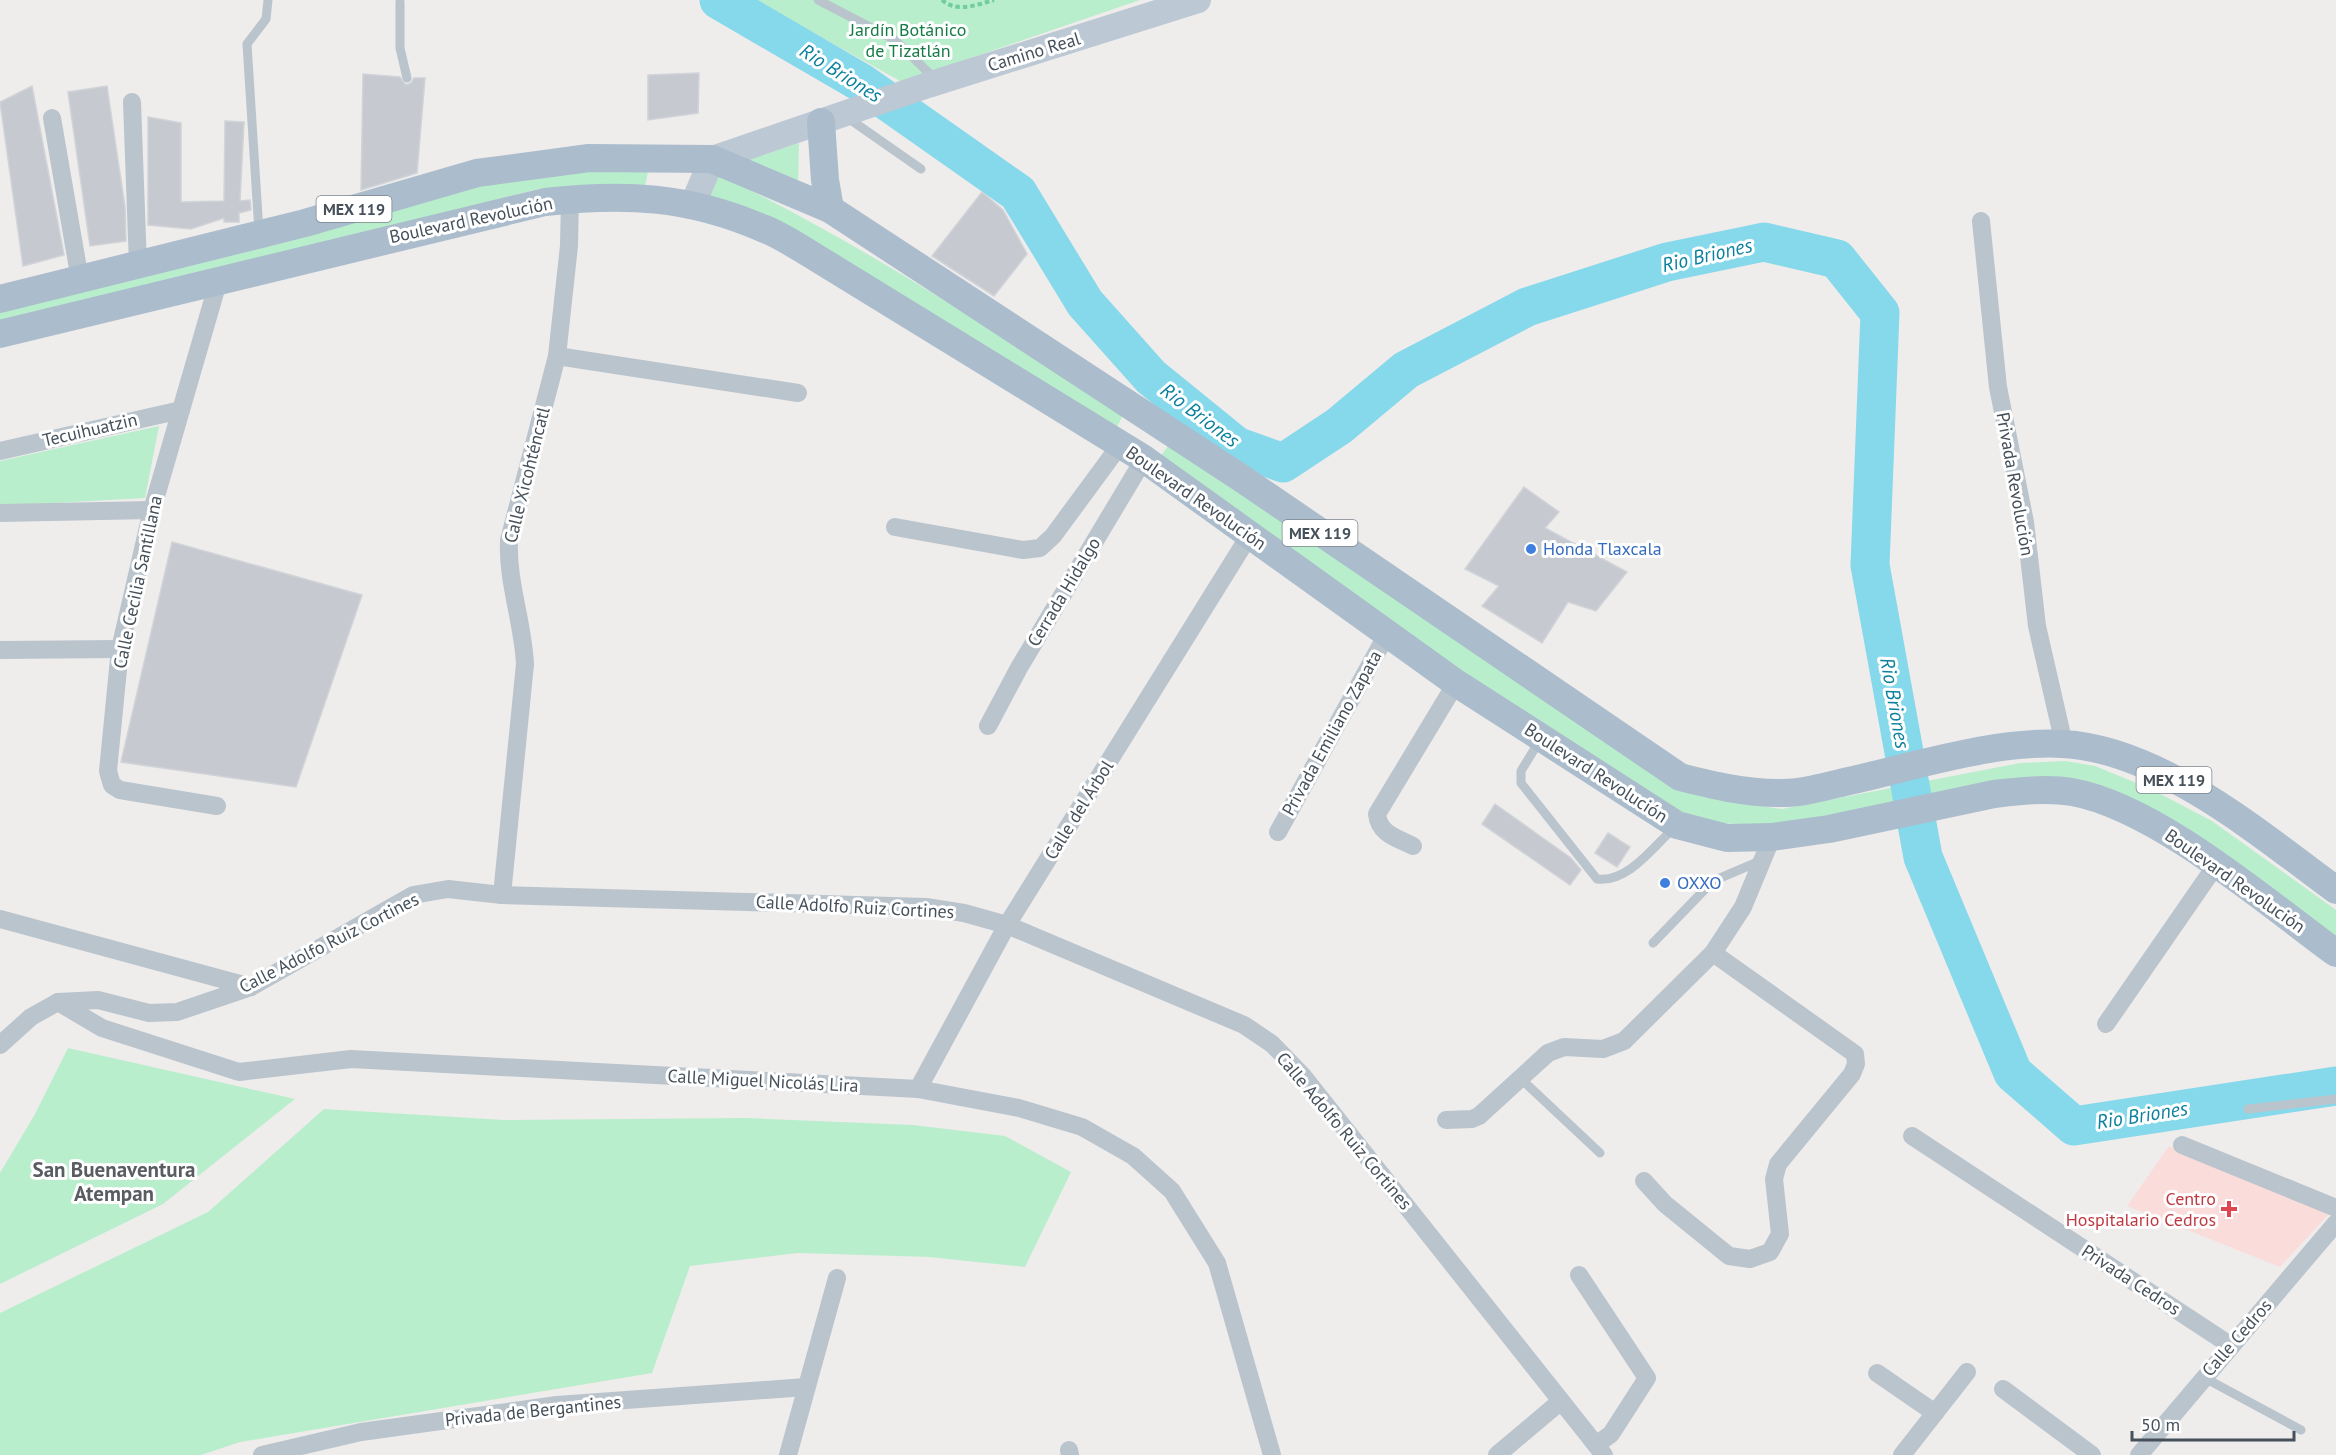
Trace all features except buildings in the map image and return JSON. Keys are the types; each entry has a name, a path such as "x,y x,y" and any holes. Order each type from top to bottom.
{"main road":[{"name":"Camino Real","path":"712,159 932,84 1198,0"},
{"path":"830,209 822,151 841,115"},
{"name":"Boulevard Revolución","path":"0,299 259,234 403,188 477,173 589,158 712,159 830,209 1241,478 1680,777 1721,788 1780,794 1986,751 2064,744 2117,754 2167,776 2215,802 2336,890"},
{"path":"693,204 712,159"},
{"name":"Boulevard Revolución","path":"0,334 508,209 570,199 645,197 693,204 764,228 1144,459 1456,683 1677,825 1768,848 1829,829 1994,794 2020,791 2071,792 2114,804 2159,828 2216,865 2336,953"}],"street":[{"path":"132,102 138,265"},
{"path":"52,118 80,280"},
{"name":"Calle Xicohténcatl","path":"502,895 525,664 524,636 508,567 509,540 557,356 569,246 570,199"},
{"name":"Privada Revolución","path":"1981,221 1998,387 2025,522 2037,626 2064,744"},
{"name":"Calle Cecilia Santillana","path":"217,806 120,790 112,785 108,771 120,649 152,510 219,279"},
{"path":"557,356 798,393"},
{"name":"Tecuihuatzin","path":"0,451 181,410"},
{"name":"Cerrada Hidalgo","path":"895,527 1023,550 1040,548 1053,536 1120,445"},
{"name":"Cerrada Hidalgo","path":"988,726 1020,666 1144,459"},
{"path":"0,513 152,510"},
{"name":"Calle del Árbol","path":"918,1089 1007,925 1249,536"},
{"name":"Privada Emiliano Zapata","path":"1278,832 1387,634"},
{"path":"0,650 120,649"},
{"path":"1413,846 1383,831 1378,823 1377,814 1456,683"},
{"path":"1446,1120 1472,1119 1479,1116 1548,1053 1564,1047 1603,1049 1624,1041 1713,953 1743,907 1768,848"},
{"path":"2106,1024 2216,865"},
{"name":"Calle Adolfo Ruiz Cortines","path":"0,1045 31,1017 58,1002 98,1000 149,1013 177,1012 251,987 413,895 448,889 502,895 926,907 964,913 1007,925 1244,1025 1272,1044 1303,1076 1600,1450"},
{"path":"0,919 251,987"},
{"path":"1644,1181 1665,1204 1729,1256 1750,1259 1770,1252 1780,1234 1774,1179 1778,1164 1852,1074 1856,1064 1855,1054 1713,953"},
{"name":"Calle Miguel Nicolás Lira","path":"58,1002 102,1028 239,1072 351,1059 918,1089 1019,1108 1082,1127 1133,1156 1172,1191 1217,1263 1272,1455"},
{"name":"Privada Cedros","path":"1912,1136 2230,1345"},
{"path":"2182,1145 2336,1208"},
{"name":"Calle Cedros","path":"2139,1455 2230,1345 2336,1223"},
{"path":"1580,1275 1647,1378 1600,1450"},
{"path":"788,1455 837,1278"},
{"path":"1902,1455 1967,1372"},
{"path":"1877,1373 1935,1413"},
{"name":"Privada de Bergantines","path":"262,1455 361,1432 557,1405 806,1387"},
{"path":"2003,1389 2092,1455"},
{"path":"1497,1455 1561,1401"}],"lane":[{"path":"259,234 247,44 266,19 268,0"},
{"path":"818,0 895,40 919,60 932,84"},
{"path":"400,2 400,48 407,78"},
{"path":"841,115 921,170"},
{"path":"1541,738 1521,771 1521,783 1597,879 1610,881 1622,876 1677,825"},
{"path":"1653,943 1713,881 1768,848"},
{"path":"1520,1078 1600,1153"},
{"path":"2248,1109 2336,1099"},
{"path":"2203,1377 2301,1431"}],"path":[{"path":"942,0 950,6 960,8 994,0"}],"shaded area":[{"name":"Centro Hospitalario Cedros","path":"2169,1146 2331,1212 2280,1267 2127,1206"}],"green space":[{"name":"Jardín Botánico de Tizatlán","path":"755,0 1140,0 936,70 909,86"},
{"path":"799,143 798,186 741,162"},
{"path":"649,166 644,192 538,189 0,326 0,306 512,177"},
{"path":"717,174 770,200 873,257 1124,413 1113,435 705,200"},
{"path":"159,426 145,498 0,506 0,461"},
{"path":"1171,442 1725,801 1782,809 2020,763 2066,761 2095,766 2151,789 2212,821 2336,910 2336,942 2076,789 1773,826 1720,823 1670,809 1458,672 1157,461"},
{"path":"68,1048 295,1099 163,1204 0,1284 0,1173 35,1114"},
{"path":"324,1109 504,1120 746,1118 913,1125 1005,1136 1071,1172 1025,1267 929,1257 798,1253 690,1266 652,1373 240,1442 201,1455 0,1455 0,1313 208,1212"}],"waterway":[{"name":"Rio Briones","path":"719,0 860,82 1018,193 1085,303 1151,377 1236,446 1283,463 1339,426 1406,370 1527,307 1667,262 1764,242 1837,259 1880,313 1870,565 1923,857 2013,1073 2074,1126 2336,1086"}],"place":[{"name":"Honda Tlaxcala","path":"1531,549"},
{"name":"OXXO","path":"1665,883"},
{"name":"Centro Hospitalario Cedros","path":"2229,1209"}],"district":[{"name":"San Buenaventura Atempan","path":"114,1182"}]}
